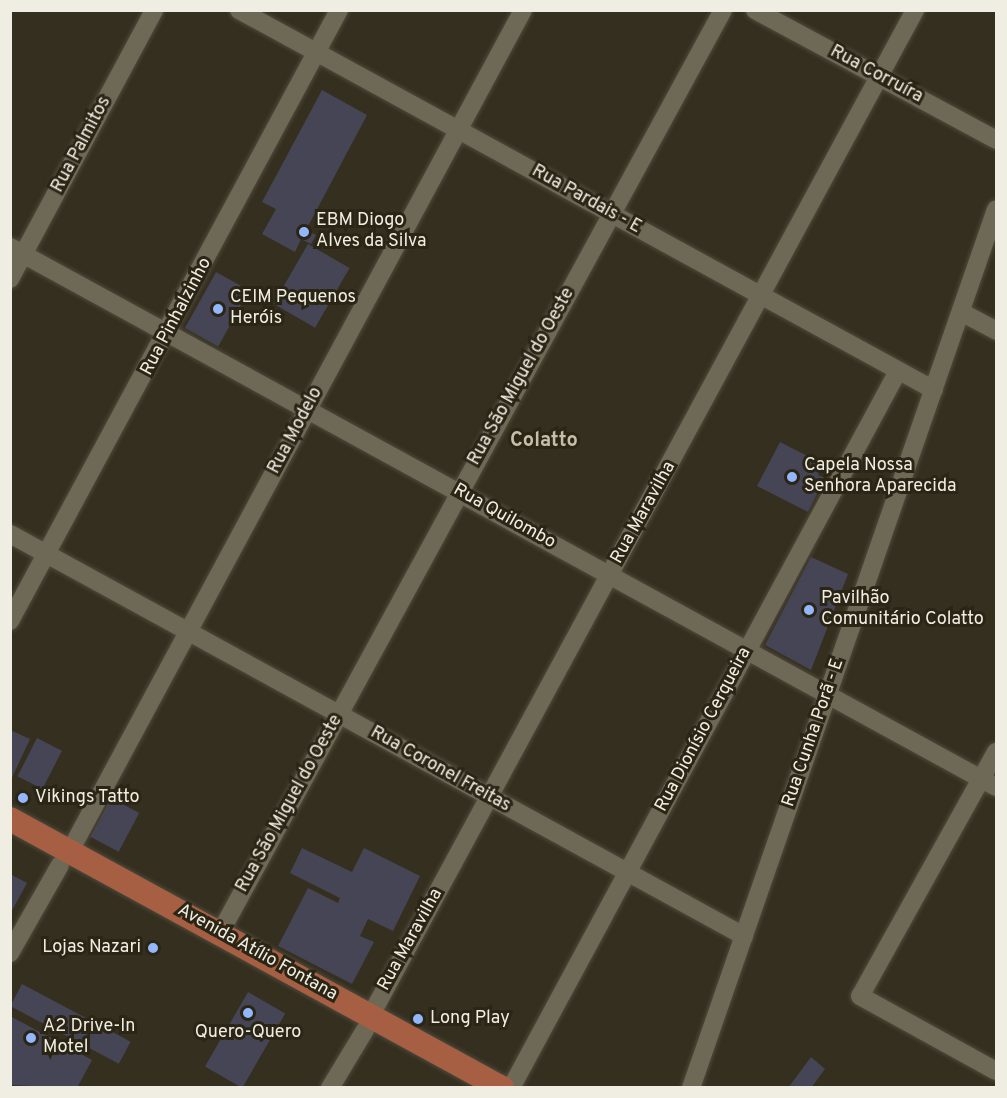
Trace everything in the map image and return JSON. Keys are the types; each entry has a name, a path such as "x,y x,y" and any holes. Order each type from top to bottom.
{"main road":[{"name":"Avenida Atílio Fontana","path":"10,819 65,858 368,1022 502,1088"},
{"name":"Avenida Atílio Fontana","path":"10,837 65,858 220,933 368,1022 471,1088"}],"street":[{"name":"Rua Palmitos","path":"10,279 17,251 154,10"},
{"name":"Rua Pardais - E","path":"238,10 934,390"},
{"name":"Rua Pinhalzinho","path":"10,621 168,333 339,10"},
{"name":"Rua Modelo","path":"10,953 189,632 456,129 523,10"},
{"name":"Rua São Miguel do Oeste","path":"220,933 610,212 723,10"},
{"name":"Rua Corruíra","path":"755,10 996,140"},
{"name":"Rua Maravilha","path":"330,1088 762,297 915,10"},
{"name":"Rua Cunha Porã - E","path":"691,1088 996,209"},
{"name":"Rua Quilombo","path":"17,251 989,783"},
{"path":"961,312 996,331"},
{"name":"Rua Dionísio Cerqueira","path":"511,1088 898,371"},
{"name":"Rua Coronel Freitas","path":"10,534 744,936"},
{"path":"996,752 989,783 860,996 996,1071"}],"building":[{"path":"322,90 367,115 306,230 316,235 311,244 301,239 295,252 262,234 276,209 262,202"},
{"path":"308,244 350,268 315,328 274,304"},
{"name":"CEIM Pequenos Heróis","path":"216,272 249,290 218,346 185,328"},
{"name":"Capela Nossa Senhora Aparecida","path":"780,442 823,464 818,475 825,478 808,512 757,486"},
{"name":"Pavilhão Comunitário Colatto","path":"811,557 848,574 811,670 765,645"},
{"path":"10,730 30,739 10,782"},
{"path":"37,738 62,751 42,789 17,776"},
{"path":"111,798 139,813 119,852 90,837"},
{"path":"302,848 352,872 364,848 420,876 393,931 368,919 360,936 374,942 352,984 278,946 308,888 338,903 340,898 290,873"},
{"path":"10,874 27,883 10,914"},
{"path":"22,984 131,1042 119,1064 10,1006"},
{"path":"248,992 285,1014 242,1088 205,1066"},
{"name":"A2 Drive-In Motel","path":"10,1016 92,1060 77,1088 10,1085"},
{"path":"811,1057 825,1069 811,1088 788,1088"}],"place":[{"name":"EBM Diogo Alves da Silva","path":"304,232"},
{"name":"CEIM Pequenos Heróis","path":"218,309"},
{"name":"Capela Nossa Senhora Aparecida","path":"792,477"},
{"name":"Pavilhão Comunitário Colatto","path":"809,610"},
{"name":"Vikings Tatto","path":"23,798"},
{"name":"Lojas Nazari","path":"153,948"},
{"name":"Quero-Quero","path":"248,1013"},
{"name":"Long Play","path":"418,1019"},
{"name":"A2 Drive-In Motel","path":"31,1038"}],"district":[{"name":"Colatto","path":"544,441"}]}
